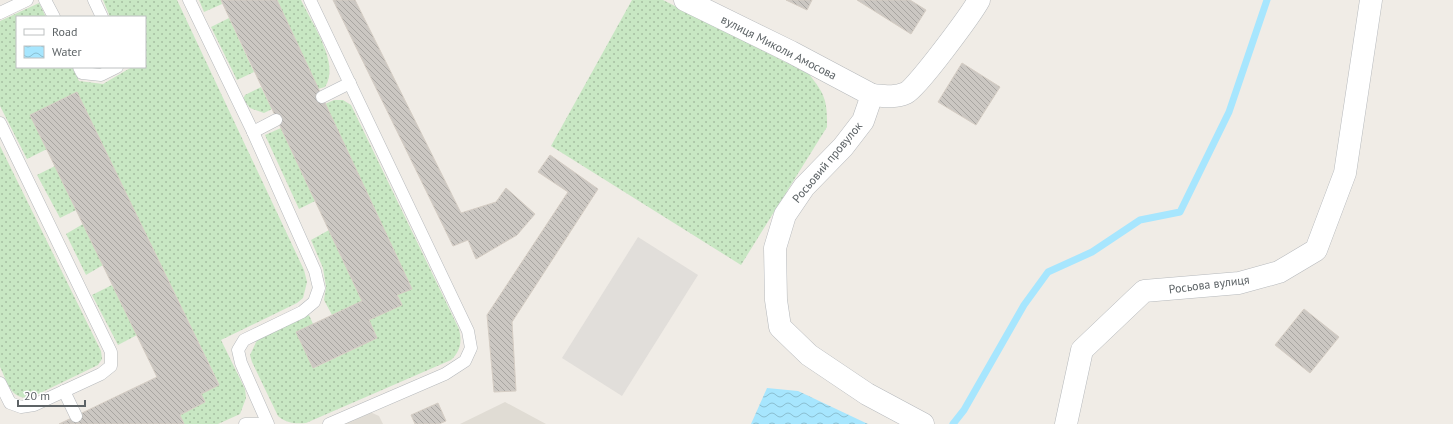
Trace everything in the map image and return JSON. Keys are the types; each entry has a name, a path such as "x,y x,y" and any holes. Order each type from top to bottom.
{"street":[{"name":"вулиця Миколи Амосова","path":"685,0 791,52 872,95"},
{"path":"872,95 892,97 907,92 922,77 979,0"},
{"name":"Росьова вулиця","path":"1066,424 1082,350 1144,291 1239,283 1279,272 1316,250 1345,173 1371,0"},
{"name":"Росьовий провулок","path":"872,95 863,121 843,146 804,186 785,215 776,248 776,300 780,326 809,355 867,394 924,424"}],"lane":[{"path":"0,13 27,0"},
{"path":"45,0 53,16"},
{"path":"94,0 102,16"},
{"path":"189,0 253,132 315,271 319,288 314,302 302,312 244,340 238,350 241,363 268,424"},
{"path":"310,0 468,331 471,348 465,361 445,374 329,424"},
{"path":"80,68 82,73 101,75 115,68"},
{"path":"322,97 350,83"},
{"path":"253,132 276,120"},
{"path":"0,124 111,352 111,366 101,374 34,406 21,407 10,403 0,383"},
{"path":"64,391 76,416"},
{"path":"246,424 258,424"}],"shaded area":[{"path":"638,237 698,275 622,396 562,358"},
{"path":"505,402 546,424 460,424"},
{"path":"370,412 379,416 383,424 344,424"}],"green space":[{"path":"103,0 177,0 304,270 307,282 303,298 297,303 221,340 245,389 246,398 240,414 218,424 184,424 180,415 205,402 201,394 219,384 77,93 47,149 27,159 0,106 0,21 39,3 46,16 16,16 16,68 72,68 79,81 103,84 130,68 146,68 146,16 110,16"},
{"path":"199,0 221,0 222,4 204,12"},
{"path":"277,0 301,0 323,43 327,55 329,78 325,87 318,89"},
{"path":"632,0 663,0 809,74 822,93 826,103 827,127 741,265 551,146"},
{"path":"229,18 254,72 237,80 211,27"},
{"path":"261,87 272,109 264,113 250,108 243,99 245,95"},
{"path":"334,100 343,100 351,105 459,329 460,346 457,353 451,360 306,423 294,423 287,422 278,416 252,362 250,355 257,340 309,315 313,324 314,368 377,338 369,320 402,304 397,295 412,289 325,104"},
{"path":"281,128 315,201 299,209 265,135"},
{"path":"0,146 101,351 102,359 98,365 30,398 18,396 10,389 0,367"},
{"path":"55,166 76,210 60,218 37,175"},
{"path":"83,224 103,265 86,275 66,234"},
{"path":"329,230 362,301 332,315 324,300 326,287 323,268 311,240"},
{"path":"112,285 137,335 118,345 92,295"}],"water":[{"path":"767,388 798,391 868,424 751,424"}],"building":[{"path":"221,0 277,0 412,289 397,295 402,305 369,320 377,338 313,368 296,332 362,301"},
{"path":"333,0 355,0 461,213 496,202 506,188 535,214 517,235 476,259 468,240 453,246"},
{"path":"786,0 812,0 807,10"},
{"path":"857,0 910,0 926,10 911,34"},
{"path":"962,63 1000,87 976,125 938,102"},
{"path":"77,92 219,385 201,394 205,402 180,415 184,424 59,424 157,377 30,115"},
{"path":"550,155 598,189 512,322 516,391 494,392 487,315 568,192 538,172"},
{"path":"1304,309 1339,337 1310,373 1275,345"},
{"path":"438,403 446,421 439,424 415,424 411,415"}],"waterway":[{"path":"953,424 964,410 1024,305 1048,272 1092,252 1140,220 1180,212 1229,112 1267,0"}]}
